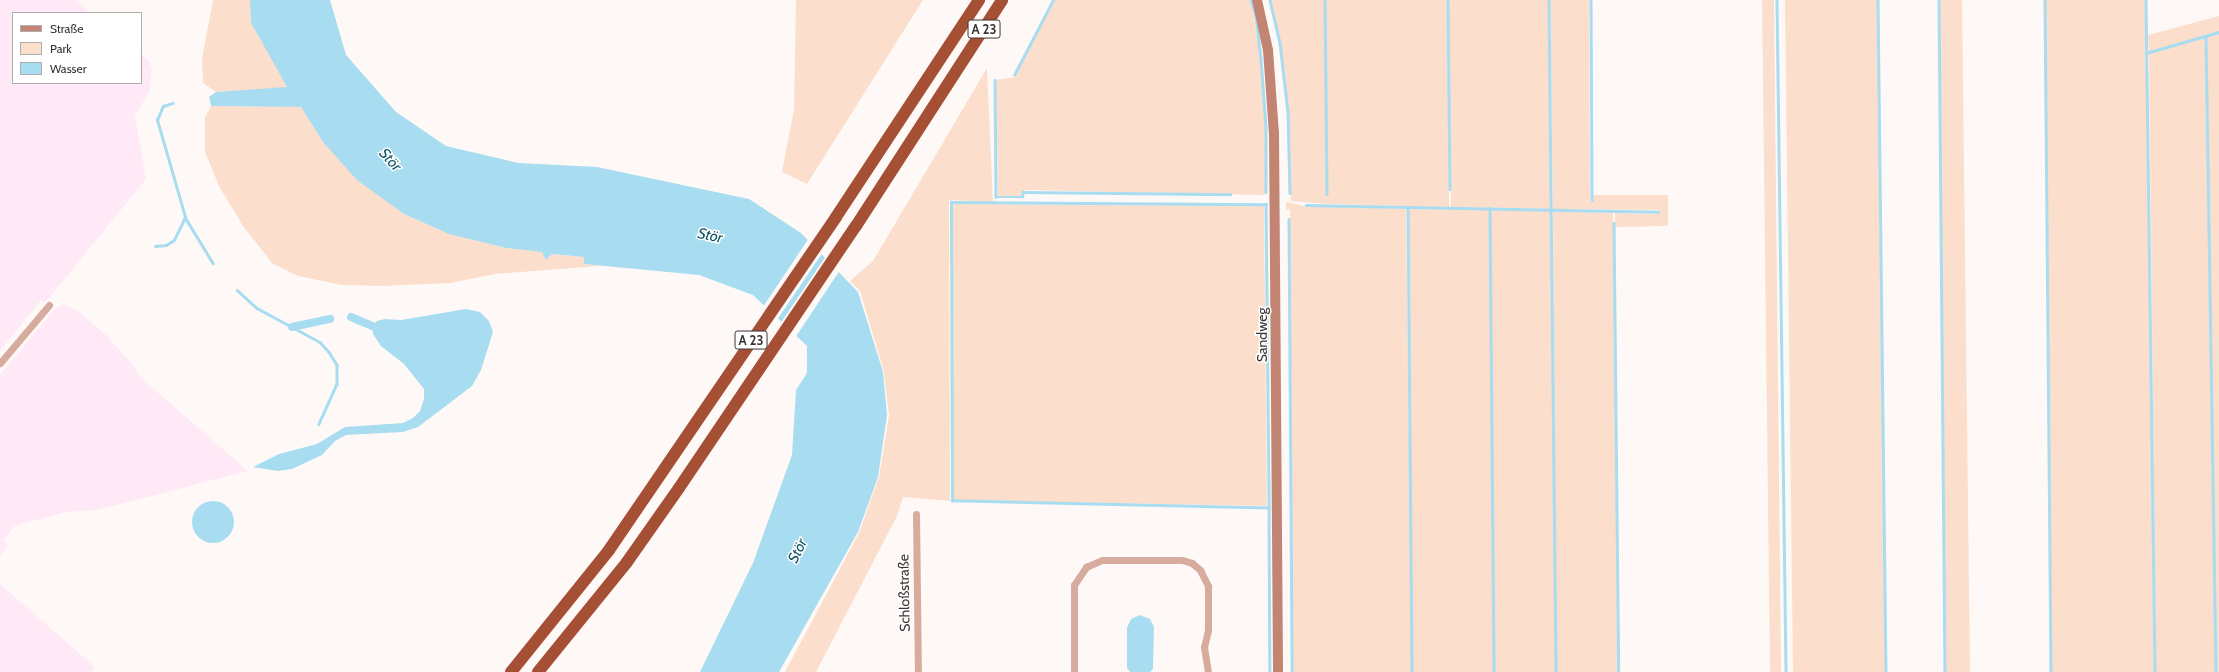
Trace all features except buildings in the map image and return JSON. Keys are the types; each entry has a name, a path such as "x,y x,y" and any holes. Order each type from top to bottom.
{"highway":[{"name":"A 23","path":"511,672 609,550 836,217 979,0"},
{"name":"A 23","path":"538,672 627,562 679,488 856,226 1002,0"}],"street":[{"name":"Sandweg","path":"1257,0 1268,50 1274,133 1278,672"},
{"path":"0,363 49,305"},
{"name":"Schloßstraße","path":"916,514 918,672"},
{"path":"1074,672 1074,585 1086,567 1102,560 1182,560 1192,562 1200,570 1208,586 1208,630 1204,646 1208,672"}],"shaded area":[{"path":"0,0 75,0 90,12 12,12 12,84 142,84 142,55 149,61 152,70 149,92 135,116 146,179 45,303 41,300 0,351"},
{"path":"63,304 76,310 105,334 132,364 140,377 248,471 97,510 66,512 15,526 3,541 8,546 0,556 0,375 54,310"},
{"path":"0,584 95,667 91,672 0,672"}],"green space":[{"path":"213,0 250,0 251,23 288,88 216,92 203,83 202,59"},
{"path":"796,0 923,0 807,184 782,172 794,109"},
{"path":"1055,0 1249,0 1254,16 1260,58 1265,127 1265,195 1023,190 1021,196 998,196 996,80 1015,77"},
{"path":"1271,0 1325,0 1327,204 1291,201 1289,113 1281,44"},
{"path":"1326,0 1447,0 1449,207 1327,204"},
{"path":"1449,0 1549,0 1551,209 1451,207"},
{"path":"1550,0 1589,0 1590,202 1593,202 1593,195 1668,195 1668,226 1615,227 1615,213 1658,214 1659,210 1553,209"},
{"path":"1762,0 1774,0 1781,672 1770,672"},
{"path":"1785,0 1877,0 1885,672 1793,672"},
{"path":"1939,0 1962,0 1970,672 1946,672"},
{"path":"2045,0 2145,0 2154,672 2052,672"},
{"path":"2219,16 2219,32 2149,52 2148,35"},
{"path":"2219,33 2219,672 2216,672 2207,37"},
{"path":"2205,37 2215,672 2156,672 2149,53"},
{"path":"987,68 993,202 949,200 950,501 903,497 897,516 816,672 785,672 859,533 879,477 889,416 884,372 860,291 850,281 873,261"},
{"path":"211,106 301,107 323,142 404,214 449,234 506,248 542,252 547,256 552,254 584,257 584,264 600,266 495,274 450,283 381,286 342,285 298,276 272,263 243,226 219,186 205,152 205,118"},
{"path":"1286,202 1305,206 1406,209 1412,672 1293,672 1290,209 1286,210"},
{"path":"953,204 1264,206 1267,506 953,500"},
{"path":"1408,209 1489,210 1494,672 1413,672"},
{"path":"1490,210 1551,211 1555,672 1495,672"},
{"path":"1553,211 1613,213 1618,672 1556,672"}],"water":[{"name":"Stör","path":"250,0 330,0 346,55 396,112 446,146 518,163 597,167 749,199 801,233 858,292 883,372 887,415 878,477 858,532 779,672 700,672 753,563 792,455 796,390 807,373 807,346 753,295 699,275 584,264 584,257 552,254 546,260 542,252 506,248 449,234 404,214 357,180 323,142 301,107 211,106 209,97 216,92 287,87 251,23"},
{"path":"466,309 480,312 489,321 493,332 481,370 472,386 418,427 403,432 346,435 335,441 322,455 292,469 278,471 253,467 279,454 317,444 345,427 403,423 413,418 420,411 424,399 424,389 404,364 381,346 373,334 372,326 377,321 385,319 401,320"},
{"path":"209,501 217,501 225,504 231,510 234,522 231,534 225,540 217,543 209,543 201,540 195,534 192,526 192,518 195,510 201,504"},
{"path":"1140,615 1150,619 1154,627 1153,669 1150,672 1130,672 1127,668 1127,628 1131,619"}],"pier":[{"path":"809,238 823,252 777,320 763,307"},
{"path":"826,256 840,270 795,338 780,324"}],"waterway":[{"path":"1014,75 1053,0"},
{"path":"1251,0 1256,16 1261,59 1266,127 1266,192"},
{"path":"1270,0 1280,43 1288,112 1290,193"},
{"path":"1325,0 1327,194"},
{"path":"1448,0 1450,189"},
{"path":"1549,0 1556,672"},
{"path":"1591,0 1592,200"},
{"path":"1777,0 1786,672"},
{"path":"1878,0 1886,672"},
{"path":"1939,0 1945,672"},
{"path":"2045,0 2051,672"},
{"path":"2146,0 2155,672"},
{"path":"2146,53 2219,32"},
{"path":"2206,36 2216,672"},
{"path":"995,80 996,197 1022,197 1023,192 1230,194"},
{"path":"155,246 166,245 174,240 185,217 157,120 163,106 173,103"},
{"path":"951,202 1266,204 1269,508 952,501 951,202"},
{"path":"1306,205 1658,212"},
{"path":"1408,208 1412,672"},
{"path":"1490,208 1494,672"},
{"path":"185,217 213,263"},
{"path":"1289,219 1292,672"},
{"path":"1614,223 1619,672"},
{"path":"237,290 257,308 320,342 329,352 337,365 337,384 319,424"},
{"path":"351,317 372,326"},
{"path":"292,327 330,319"},
{"path":"1269,508 1270,672"}]}
